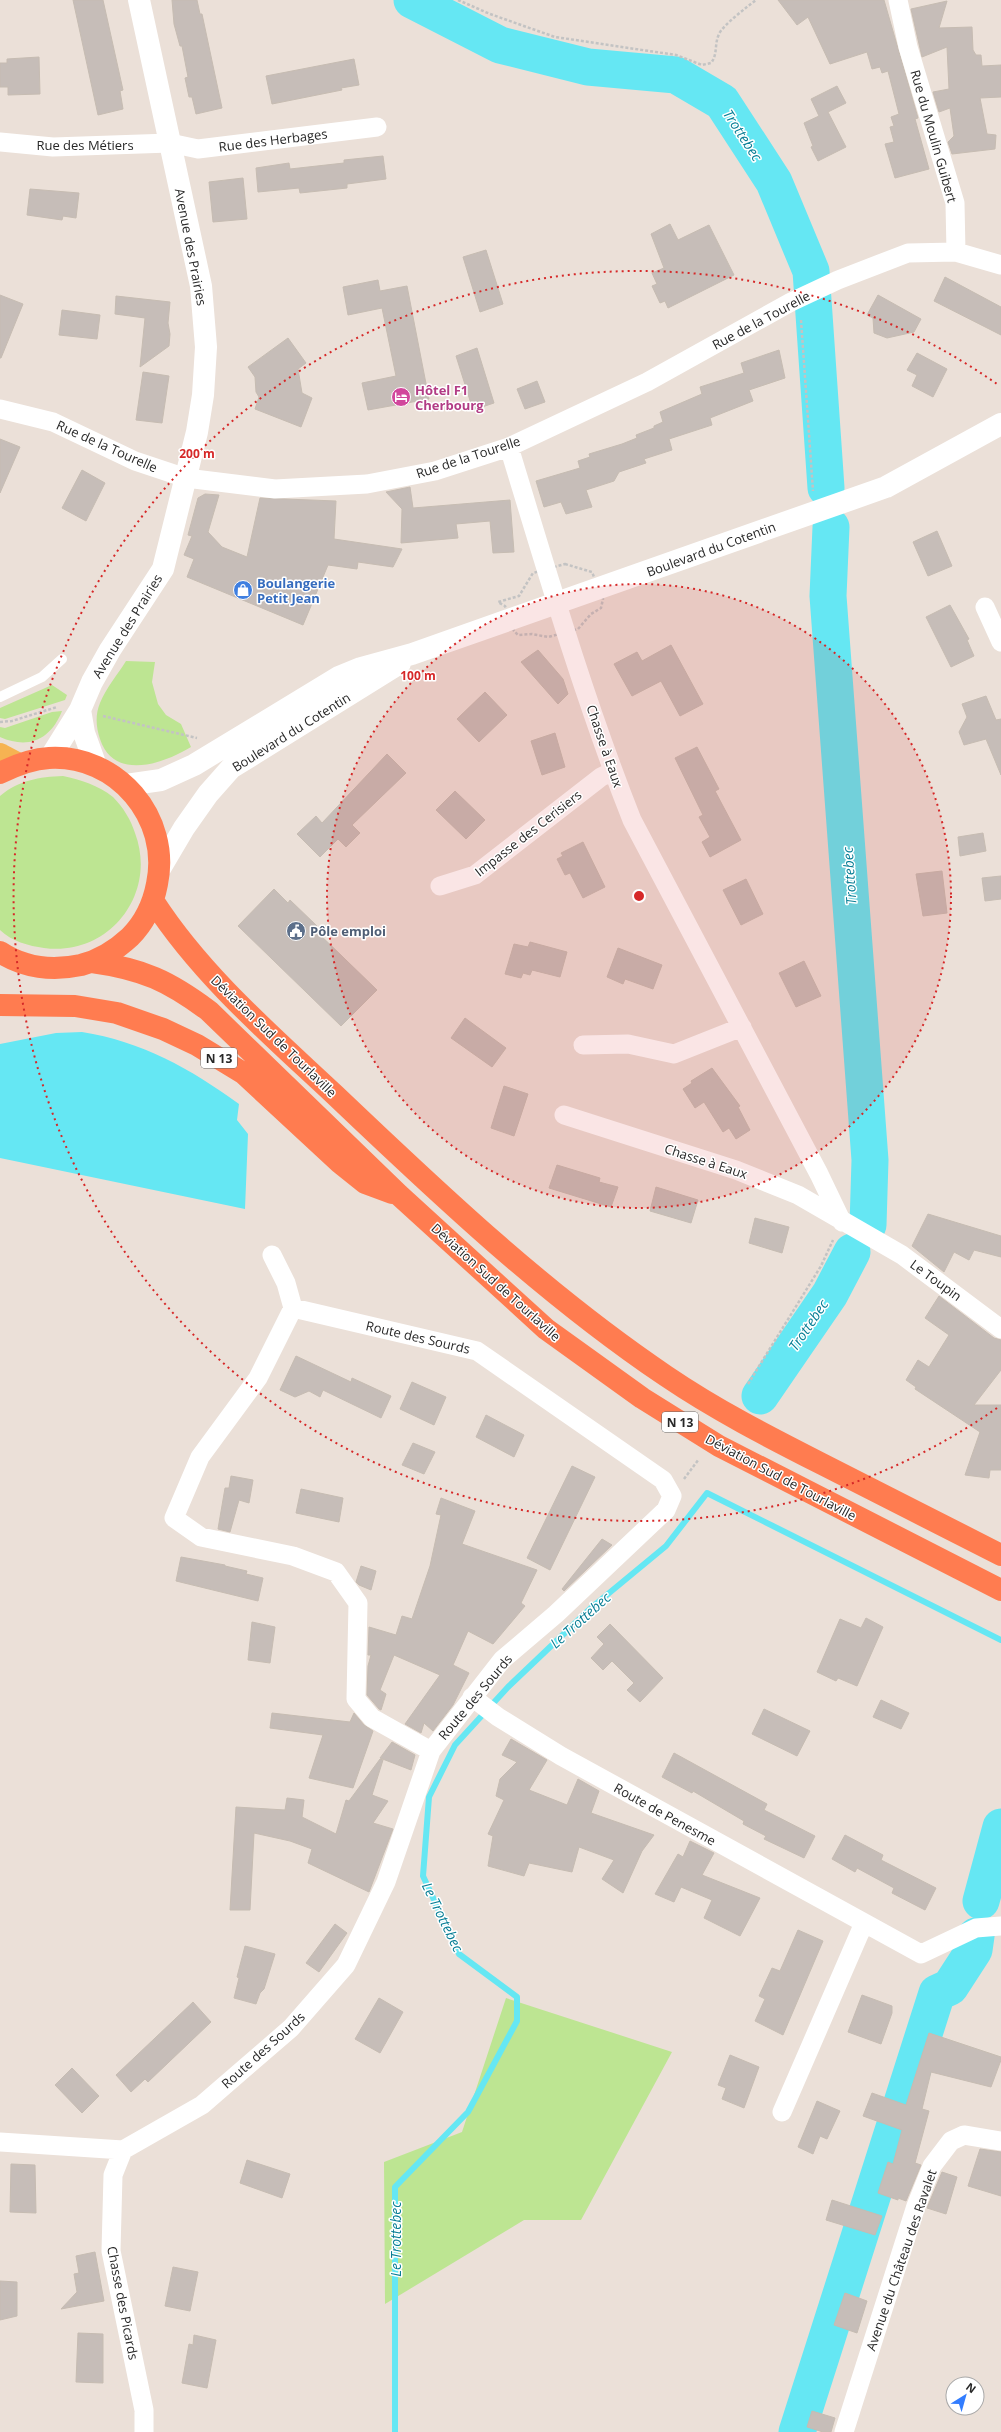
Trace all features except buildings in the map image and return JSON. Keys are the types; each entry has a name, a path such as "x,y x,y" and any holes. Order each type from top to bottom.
{"highway":[{"path":"3,956 36,967 64,968 92,962 118,948 139,927 154,902 161,867 157,837 146,808 126,785 96,766 74,759 50,758 6,764"},
{"name":"Déviation Sud de Tourlaville","path":"154,902 185,945 258,1022 392,1149 572,1308 666,1377 734,1419 1001,1555"},
{"name":"Déviation Sud de Tourlaville","path":"92,962 123,966 162,980 182,991 209,1011 399,1195 546,1329 642,1398 719,1446 1001,1590"},
{"name":"N 13","path":"0,1005 75,1006 117,1013 163,1028 197,1045 243,1073 340,1163 365,1183 399,1195"}],"main road":[{"name":"Avenue des Prairies","path":"50,758 64,739 92,682 163,569 197,432 203,395 206,347 201,286 139,0"},
{"name":"Boulevard du Cotentin","path":"126,785 164,779 194,765 339,677 361,668 412,654 886,486 1001,424"},
{"name":"Boulevard du Cotentin","path":"161,867 184,828 208,794 231,768 372,682 412,654"},
{"path":"79,710 84,733 96,766"}],"street":[{"name":"Rue du Moulin Guibert","path":"898,0 908,47 954,203 956,252"},
{"name":"Rue des Herbages","path":"170,143 198,149 377,127"},
{"name":"Rue des Métiers","path":"0,142 53,147 170,143"},
{"path":"956,252 1001,265"},
{"name":"Rue de la Tourelle","path":"0,409 53,422 135,461 186,478 275,489 367,484 435,471 509,447 648,382 802,297 838,280 908,254 956,252"},
{"name":"Chasse à Eaux","path":"509,447 613,772 632,820 819,1174 854,1229"},
{"path":"985,607 1001,642"},
{"name":"Impasse des Cerisiers","path":"440,886 475,875 601,777 613,772"},
{"path":"583,1045 628,1044 674,1054 742,1028"},
{"name":"Chasse à Eaux","path":"564,1115 736,1170 798,1195 854,1229"},
{"name":"Le Toupin","path":"854,1229 902,1255 1001,1329"},
{"path":"272,1255 286,1283 293,1308 258,1378 200,1457 174,1518 202,1537 293,1556 336,1572 358,1603 356,1699 372,1718 431,1751"},
{"name":"Route des Sourds","path":"123,2150 202,2105 291,2028 346,1965 386,1882 431,1751 502,1660 556,1614 666,1510 672,1496 662,1480 477,1351 293,1308"},
{"name":"Route de Penesme","path":"472,1697 498,1717 561,1756 920,1954 976,1928 1001,1926"},
{"path":"782,2112 864,1924"},
{"name":"Avenue du Château des Ravalet","path":"844,2432 916,2206 932,2166 941,2151 951,2141 964,2135 1001,2141"},
{"path":"0,2142 123,2150"},
{"name":"Chasse des Picards","path":"123,2150 113,2175 111,2251 144,2410 144,2432"}],"lane":[{"path":"0,697 42,677 62,659"}],"path":[{"path":"458,0 490,14 555,37 676,54 702,65 711,63 716,56 719,32 756,0"},
{"path":"802,297 813,493"},
{"path":"558,565 565,564 590,570 594,577"},
{"path":"0,722 79,710 200,738"},
{"path":"748,1384 822,1266 854,1229"}],"green space":[{"path":"126,661 155,662 152,682 158,704 166,715 181,724 191,747 168,759 141,765 128,765 116,761 107,752 100,739 97,726 97,712 105,692"},
{"path":"52,685 67,695 65,700 5,719 0,718 0,708"},
{"path":"62,711 52,729 38,739 29,742 20,742 11,741 0,737 0,727 5,728 52,712"},
{"path":"63,776 95,786 113,797 120,805 129,819 135,833 140,856 140,878 133,899 122,917 107,932 89,942 68,948 44,948 20,942 4,934 0,930 0,796 14,786 30,780"},
{"path":"506,1998 672,2052 581,2220 524,2220 385,2304 384,2162 462,2132"}],"water":[{"path":"82,1032 125,1042 165,1058 203,1079 239,1104 237,1120 248,1134 245,1209 0,1158 0,1044 56,1033"}],"waterway":[{"name":"Trottebec","path":"412,0 500,45 588,67 676,75 722,102 774,182 811,271 826,488"},
{"name":"Trottebec","path":"831,527 828,596 870,1160 868,1225"},
{"name":"Trottebec","path":"760,1396 830,1294 852,1252"},
{"name":"Le Trottebec","path":"395,2432 395,2187 468,2112 517,2021 517,1997 459,1954 423,1876 429,1797 455,1745 508,1687 591,1608 666,1546 707,1493 1001,1640"},
{"path":"981,1901 1001,1827"},
{"path":"797,2432 937,1993 950,1987 974,1950 976,1936"}],"place":[{"name":"Hôtel F1 Cherbourg","path":"401,397"},
{"name":"Boulangerie Petit Jean","path":"243,590"},
{"name":"Pôle emploi","path":"296,931"}]}
